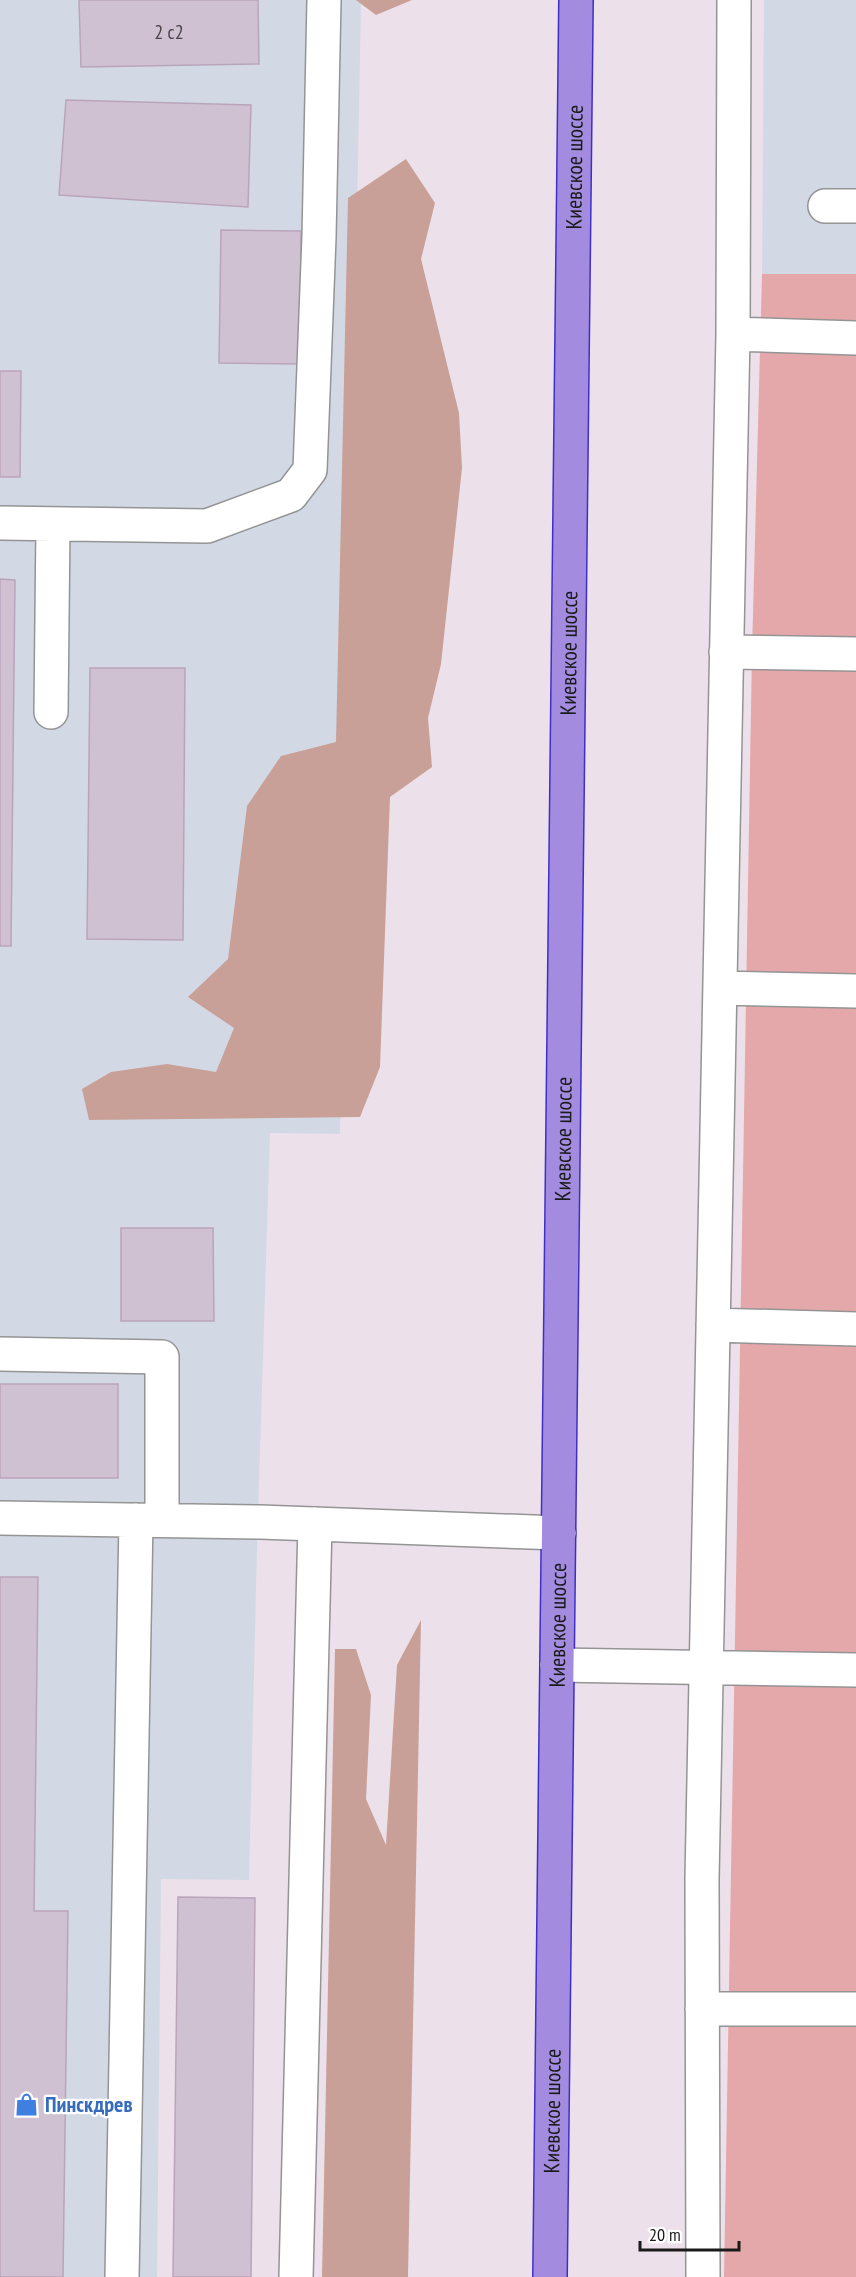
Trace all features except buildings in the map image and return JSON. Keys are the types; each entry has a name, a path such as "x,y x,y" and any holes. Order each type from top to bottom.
{"highway":[{"name":"Киевское шоссе","path":"550,2277 576,0"}],"lane":[{"path":"0,523 207,526 291,495 310,470 319,237 324,0"},
{"path":"703,2277 702,1879 733,334 734,0"},
{"path":"733,334 856,338"},
{"path":"51,712 53,524"},
{"path":"726,652 856,654"},
{"path":"720,988 856,991"},
{"path":"713,1326 856,1329"},
{"path":"0,1354 162,1358 149,1520 122,2277"},
{"path":"0,1518 315,1524 559,1533"},
{"path":"296,2277 315,1524"},
{"path":"557,1665 856,1670"},
{"path":"702,2009 856,2009"}],"shaded area":[{"path":"0,0 361,0 340,1134 270,1133 249,1880 161,1879 157,2277 0,2277"},
{"path":"356,0 412,0 376,15"},
{"path":"764,0 856,0 856,274 762,274"},
{"path":"406,159 435,203 421,259 459,413 462,468 441,664 428,718 432,767 390,797 380,1067 360,1117 89,1120 82,1089 111,1072 167,1064 216,1072 234,1028 188,997 228,959 247,806 281,756 336,742 348,198"},
{"path":"762,274 856,274 856,2277 724,2277 752,652"},
{"path":"421,1620 408,2277 322,2277 335,1649 356,1649 371,1695 366,1799 386,1845 397,1665"}],"place":[{"name":"Пинскдрев","path":"27,2104"}]}
